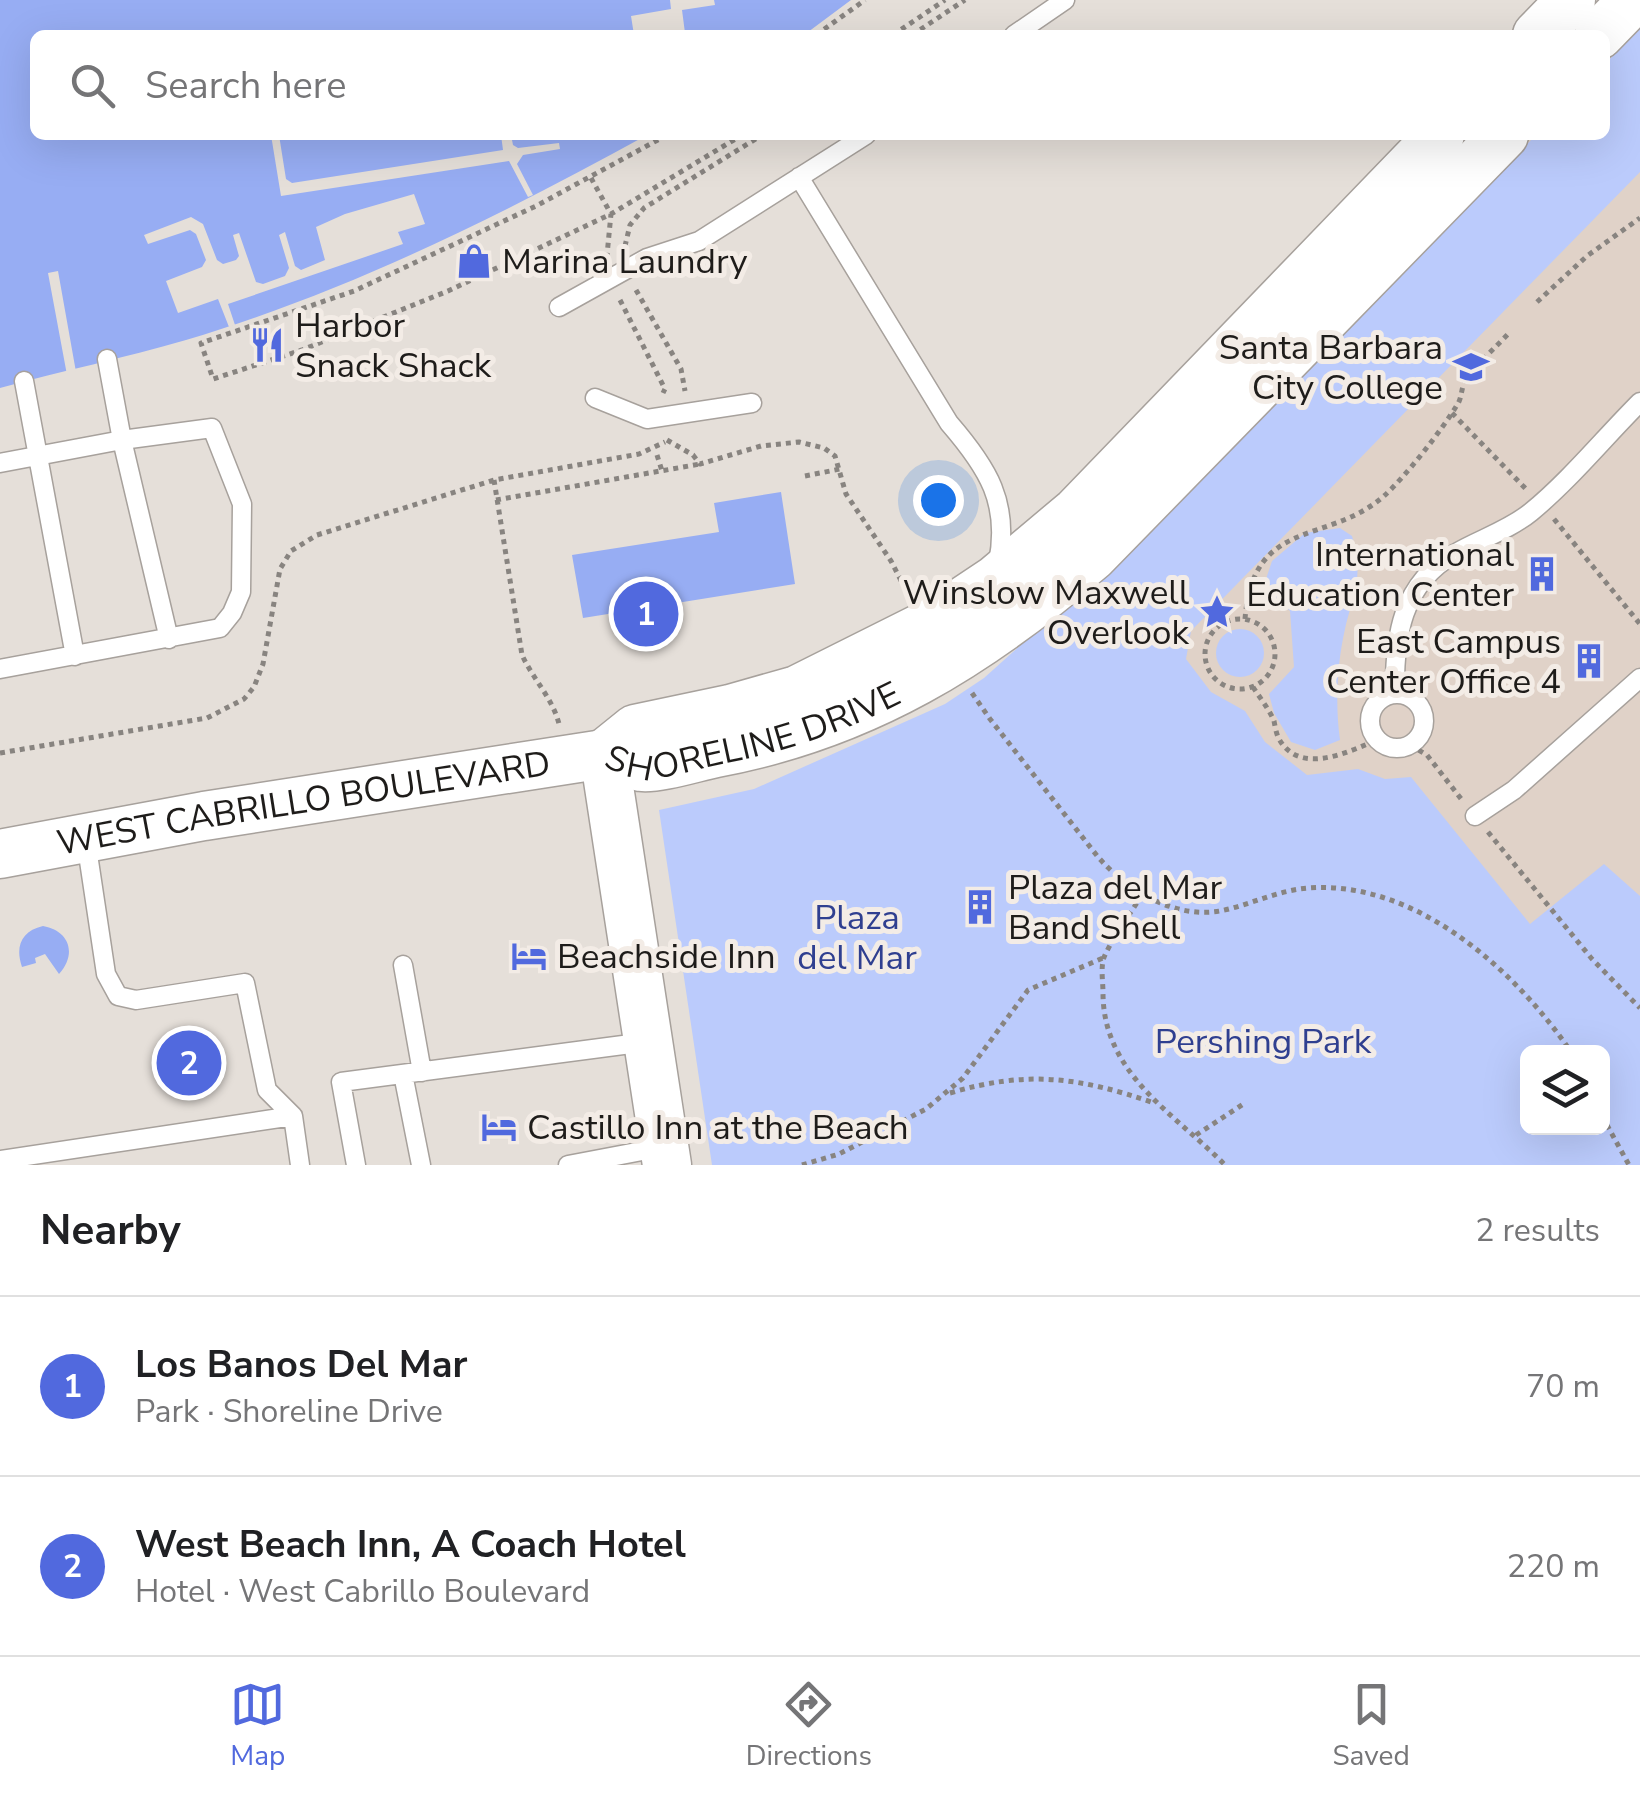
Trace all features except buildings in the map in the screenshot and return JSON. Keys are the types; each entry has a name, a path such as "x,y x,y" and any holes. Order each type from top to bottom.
{"main road":[{"path":"1542,30 1571,0"},
{"path":"1604,30 1633,0"},
{"name":"SHORELINE DRIVE","path":"604,754 635,729 797,690 929,624 995,580 1077,511 1435,140"},
{"name":"SHORELINE DRIVE","path":"604,754 642,767 778,740 848,716 899,692 988,640 1034,607 1092,556 1499,140"},
{"path":"604,754 665,1156"},
{"name":"WEST CABRILLO BOULEVARD","path":"0,854 604,754"}],"lane":[{"path":"1021,30 1065,0"},
{"path":"559,307 647,258 699,241 858,140"},
{"path":"799,178 949,423 970,446 1000,503 1002,541 995,580"},
{"path":"108,359 122,440 169,639"},
{"path":"24,382 75,656"},
{"path":"595,398 647,419 752,403"},
{"path":"1395,694 1398,629 1417,590 1452,554 1514,523 1540,503 1640,402"},
{"path":"0,464 39,454 212,428 242,504 241,592 220,628 0,669"},
{"path":"1475,816 1514,790 1640,678"},
{"path":"1395,694 1412,699 1423,713 1422,732 1410,745 1393,748 1377,740 1370,724 1374,707 1386,696 1395,694"},
{"path":"86,838 106,974 118,996 136,1000 245,983 267,1090 293,1116 300,1165"},
{"path":"402,965 421,1165"},
{"path":"356,1165 341,1082 647,1042"},
{"path":"0,1160 293,1116"},
{"path":"568,1165 665,1156"}],"path":[{"path":"823,30 865,0"},
{"path":"901,30 946,0"},
{"path":"920,30 965,0"},
{"path":"658,140 592,178 354,291 200,342 213,379 375,323 611,214 734,140"},
{"path":"0,753 207,718 244,700 254,687 262,664 280,568 291,551 317,535 494,480 639,454 668,440 682,413 685,389 681,369 632,283 625,247 630,225 644,208 754,140"},
{"path":"592,178 611,214 608,269"},
{"path":"1538,302 1587,256 1640,218"},
{"path":"614,288 665,389 662,397"},
{"path":"1245,619 1250,582 1268,556 1288,540 1335,523 1380,499 1460,402 1468,377 1510,332"},
{"path":"1452,412 1540,503 1640,624"},
{"path":"668,440 700,464"},
{"path":"496,500 663,472 760,446 810,442 834,456 846,494 916,605"},
{"path":"657,455 663,472"},
{"path":"805,476 840,469"},
{"path":"494,480 522,655 558,718"},
{"path":"1245,619 1265,629 1275,650 1270,672 1253,687 1230,688 1210,675 1206,664 1207,640 1223,623 1245,619"},
{"path":"964,679 990,719 1098,858 1117,878 1142,895 1187,910 1218,911 1309,888 1338,888 1392,901 1422,915 1484,955 1543,1012 1566,1045"},
{"path":"1253,687 1278,738 1302,757 1330,759 1377,740"},
{"path":"1410,745 1427,754 1592,959 1640,1008"},
{"path":"1142,895 1103,958 1103,1005 1112,1042 1128,1071 1157,1104 1225,1165"},
{"path":"948,1094 977,1062 1028,990 1103,958"},
{"path":"802,1165 839,1154 900,1124 948,1094 980,1084 1032,1076 1088,1082 1157,1104"},
{"path":"1196,1136 1245,1104"},
{"path":"1610,1131 1629,1165"}],"shaded area":[{"path":"0,0 851,0 811,30 30,30 30,140 638,140 479,223 305,299 186,340 0,388"},
{"name":"Santa Barbara City College","path":"1640,25 1640,1165 1499,1165 1322,909 1073,598 1526,140 1610,140 1610,55"},
{"path":"781,492 795,584 583,618 572,555 719,532 714,503"},
{"path":"43,926 59,933 68,944 68,959 59,974 45,954 35,958 36,963 22,967 22,941 29,932"}],"green space":[{"path":"1640,28 1640,172 1191,631 1186,659 1211,692 1245,711 1265,742 1307,775 1358,769 1385,779 1411,777 1530,924 1604,864 1640,896 1640,1165 712,1165 659,810 754,789 945,704 984,678 1073,598 1078,604 1531,140 1610,140 1610,59"},
{"path":"1340,528 1352,536 1357,573 1339,670 1340,740 1315,750 1291,742 1274,713 1269,694 1294,667 1290,611 1264,585 1272,561 1305,533"},
{"path":"1240,629 1257,636 1264,653 1257,670 1240,677 1223,670 1216,653 1223,636"}],"pier":[{"path":"670,0 714,0 715,5 682,10 685,30 633,30 631,16 671,9"},
{"path":"272,140 280,140 286,179 292,183 503,150 502,140 512,140 518,148 559,143 560,149 523,155 517,164 533,195 528,197 509,161 281,196"},
{"path":"414,194 425,224 398,232 403,244 228,304 235,325 229,327 218,299 178,313 166,281 202,267 206,260 196,234 190,230 148,244 144,235 191,217 203,224 217,260 223,264 239,256 233,235 239,233 256,282 263,284 285,276 289,268 279,235 285,232 295,266 301,270 325,260 316,227 345,214"},
{"path":"58,271 76,372 67,375 48,273"}],"place":[{"name":"Marina Laundry","path":"474,261"},
{"name":"Harbor Snack Shack","path":"267,345"},
{"name":"Santa Barbara City College","path":"1471,367"},
{"name":"International Education Center","path":"1542,574"},
{"name":"Winslow Maxwell Overlook","path":"1217,612"},
{"name":"Los Banos Del Mar","path":"646,614"},
{"name":"East Campus Center Office 4","path":"1589,661"},
{"name":"Plaza del Mar Band Shell","path":"980,907"},
{"name":"Beachside Inn","path":"529,956"},
{"name":"West Beach Inn, A Coach Hotel","path":"189,1063"},
{"name":"Castillo Inn at the Beach","path":"499,1127"}],"park label":[{"name":"Plaza del Mar","path":"857,937"},
{"name":"Pershing Park","path":"1263,1041"}]}
